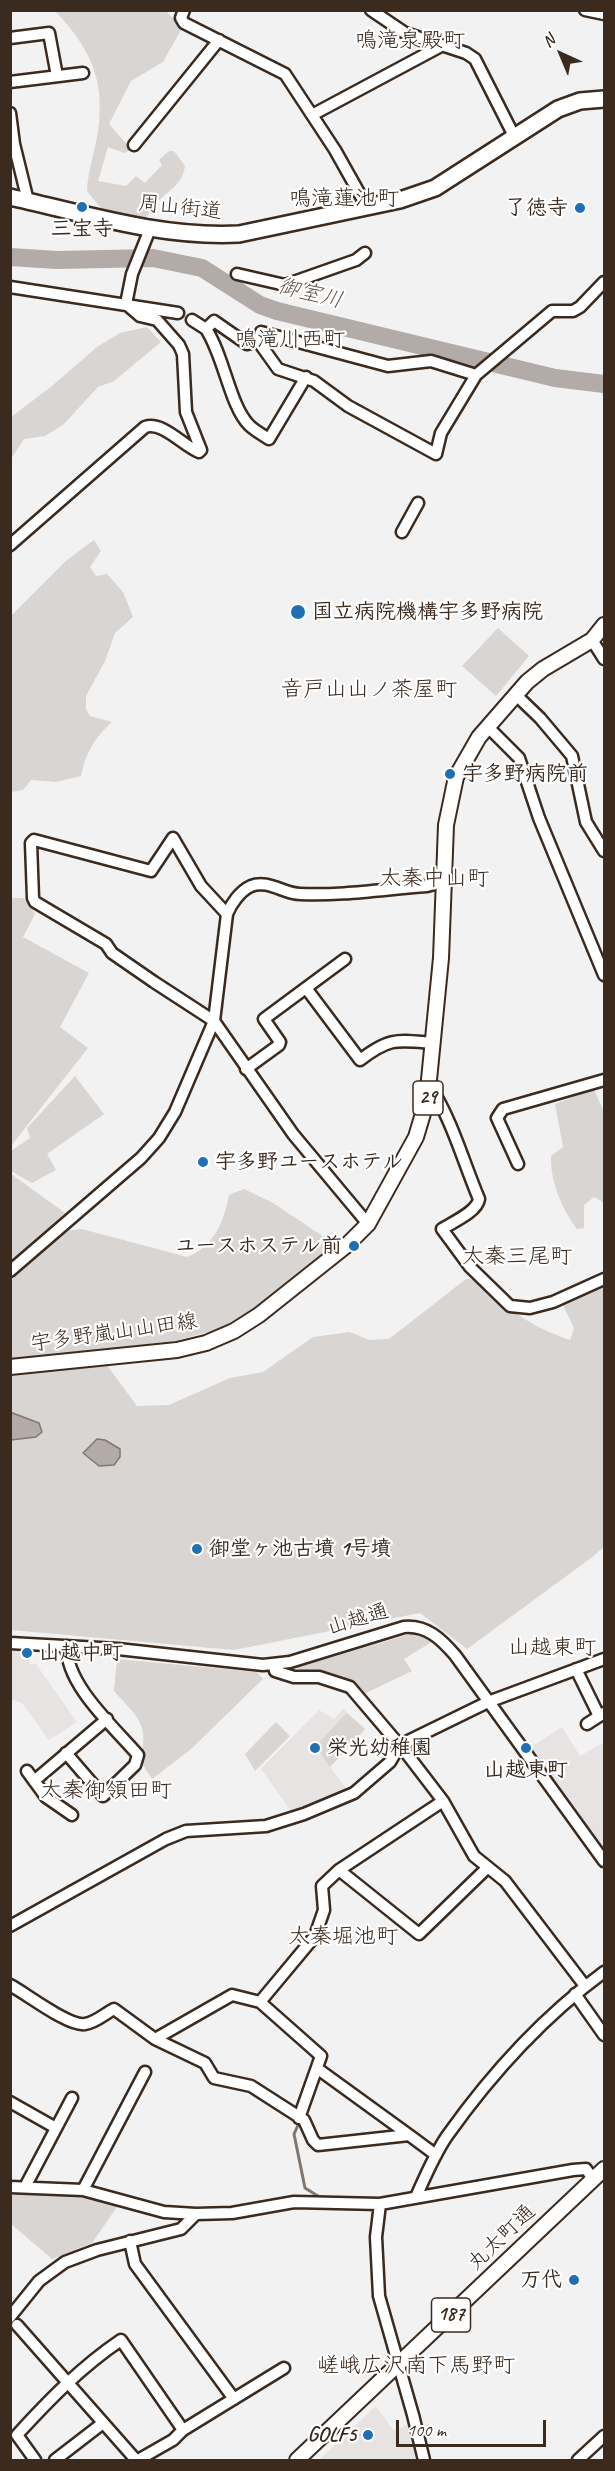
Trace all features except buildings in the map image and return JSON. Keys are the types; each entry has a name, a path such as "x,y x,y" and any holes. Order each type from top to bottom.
{"highway":[{"name":"周山街道","path":"10,198 148,235 239,234 367,207 435,188 458,176 514,136 558,109 580,101 604,99"}],"main road":[{"name":"宇多野嵐山山田線","path":"10,1367 177,1350 206,1343 234,1332 259,1316 347,1245 368,1224 416,1137 430,1086 445,881 446,825 453,786 465,758 515,694 543,669 592,640 604,625"},
{"name":"丸太町通","path":"297,2460 604,2169"}],"street":[{"path":"184,10 181,18 184,23 285,74 367,207"},
{"path":"371,10 405,33 466,52 475,59 514,136"},
{"path":"585,10 604,14"},
{"path":"10,38 49,33 57,76"},
{"path":"134,145 219,40"},
{"path":"312,115 441,46"},
{"path":"10,82 82,73"},
{"path":"10,113 14,144 28,201"},
{"path":"126,304 135,267 148,235"},
{"path":"237,274 285,285 356,260 365,253"},
{"path":"258,341 278,369 306,377 348,406 436,454 441,433 476,375 552,311 573,311 580,308 604,282"},
{"path":"10,287 178,313"},
{"path":"10,545 145,427 157,426 192,449 199,452 201,450 186,412 183,354 179,345 158,320 140,316 126,304"},
{"path":"192,320 206,330 216,344 239,408 249,425 269,439 306,377"},
{"path":"206,330 214,321 247,344 258,341"},
{"path":"258,341 261,332 388,366 431,361 476,375"},
{"path":"402,532 418,503"},
{"path":"592,640 604,659"},
{"path":"515,694 540,718 572,756 586,822 604,851"},
{"path":"488,727 519,758 539,818 604,975"},
{"path":"227,914 201,886 173,838 151,871 63,846 34,840 31,843 33,898 36,902 106,944 112,953 214,1021 293,1134 368,1224"},
{"path":"10,1271 141,1158 159,1138 187,1088 214,1021 227,914 243,892 250,886 263,884 298,895 427,886 445,881"},
{"path":"246,1069 279,1045 280,1042 264,1019 345,959"},
{"path":"306,988 360,1060 382,1044 395,1040 433,1043"},
{"path":"518,1164 497,1118 504,1109 604,1080"},
{"path":"430,1086 444,1108 459,1152 479,1198 473,1209 442,1229 470,1267 510,1306 530,1308 553,1302 604,1279"},
{"name":"山越通","path":"10,1643 118,1649 243,1665 274,1664 299,1659 404,1627 419,1627 434,1634 450,1649 604,1861"},
{"path":"66,1753 103,1796 135,1765 138,1755 77,1683 67,1658 68,1646"},
{"path":"10,1926 157,1844 186,1831 266,1826 354,1793 390,1762 400,1745 488,1702 604,1659"},
{"path":"274,1664 275,1671 281,1674 319,1677 350,1687 400,1745 443,1801 474,1856 505,1881 585,1986"},
{"path":"576,1670 602,1714 587,1724"},
{"path":"34,1780 107,1719"},
{"path":"27,1771 46,1797 72,1815"},
{"path":"260,2002 315,1936 324,1910 321,1886 339,1870 443,1801"},
{"path":"339,1870 419,1934 487,1868"},
{"path":"416,2197 446,2137 528,2037 575,1994 604,1972"},
{"path":"10,1985 68,2020 80,2024 87,2024 114,2009 155,2039 205,2063 214,2078 251,2086 304,2120 313,2140 318,2145 409,2135"},
{"path":"575,1994 604,2035"},
{"path":"155,2039 232,1995 260,2002 321,2056 299,2118"},
{"path":"318,2069 436,2155"},
{"path":"83,2190 145,2072"},
{"path":"25,2187 72,2098"},
{"path":"10,2102 56,2128"},
{"path":"10,2187 83,2190 164,2212 196,2214 232,2213 294,2202 380,2204 573,2170 586,2169 594,2179"},
{"path":"380,2204 376,2237 378,2296 424,2460"},
{"path":"196,2214 181,2229 97,2250 55,2269 39,2281 14,2321 137,2460 173,2440 183,2430 284,2368"},
{"path":"130,2241 135,2264 234,2399"},
{"path":"35,2460 17,2435 67,2382 96,2357 121,2340 183,2430"},
{"path":"55,2460 103,2423"},
{"path":"578,2460 604,2436"}],"shaded area":[{"path":"55,11 166,11 182,28 163,62 131,81 109,124 131,149 125,153 108,147 98,181 126,186 136,176 145,183 162,165 159,160 169,151 174,151 185,166 181,179 152,208 143,221 104,212 87,191 99,123 99,90 96,75 84,49"},
{"path":"147,327 161,342 114,381 98,387 64,424 45,436 24,439 11,459 11,417 52,386 97,347 120,333"},
{"path":"94,540 101,551 90,567 96,576 107,574 123,592 133,617 115,633 105,661 86,696 86,709 90,716 112,722 92,746 81,776 56,782 31,780 23,790 11,792 11,616 67,560"},
{"path":"498,628 529,656 496,696 462,666"},
{"path":"10,898 24,898 35,914 23,937 89,973 60,1027 88,1048 11,1146"},
{"path":"75,1076 104,1114 47,1154 56,1170 32,1183 11,1171 11,1151 30,1138 27,1128"},
{"path":"594,1089 604,1112 604,1203 594,1197 584,1205 584,1228 577,1229 562,1204 551,1165 551,1156 563,1147 555,1104"},
{"path":"10,1173 65,1213 11,1265 10,1265"},
{"path":"244,1189 273,1203 327,1239 332,1247 331,1252 256,1308 220,1329 174,1341 11,1360 10,1278 65,1231 82,1229 187,1257 196,1253 211,1240 221,1223 229,1195"},
{"path":"466,1279 479,1280 520,1316 542,1329 570,1340 574,1328 562,1303 604,1282 604,1547 591,1558 467,1649 420,1613 234,1650 11,1630 10,1440 36,1437 39,1423 11,1412 11,1373 106,1364 137,1406 169,1405 230,1378 263,1372 313,1337 350,1332 369,1340 389,1339"},
{"path":"10,1412 39,1423 42,1432 36,1437 11,1440"},
{"path":"97,1439 105,1440 120,1449 120,1457 114,1465 99,1466 83,1453"},
{"path":"417,1632 432,1642 404,1659 412,1671 364,1694 353,1683 295,1668"},
{"path":"11,1650 31,1650 29,1664 36,1664 77,1722 49,1740 22,1703 11,1699"},
{"path":"117,1659 257,1672 263,1679 190,1750 152,1779 141,1762 143,1738 140,1722 114,1691"},
{"name":"栄光幼稚園","path":"343,1709 365,1729 330,1767 348,1791 293,1814 261,1769 319,1710 334,1719"},
{"path":"347,1713 365,1729 330,1767 316,1746"},
{"path":"276,1722 290,1736 255,1771 245,1754"},
{"path":"562,1727 580,1756 604,1742 604,1854 528,1749"},
{"path":"10,2188 92,2196 117,2207 92,2243 52,2259 11,2224"},
{"path":"376,2406 394,2431 412,2422 420,2460 319,2460"}],"waterway":[{"name":"御室川","path":"10,257 57,260 153,258 202,268 260,305 277,311 555,378 604,384"},
{"path":"299,2123 294,2134 305,2188 318,2196"}],"place":[{"name":"三宝寺","path":"82,207"},
{"name":"了徳寺","path":"580,208"},
{"name":"国立病院機構宇多野病院","path":"298,612"},
{"name":"宇多野病院前","path":"450,774"},
{"name":"宇多野ユースホテル","path":"203,1162"},
{"name":"ユースホステル前","path":"354,1246"},
{"name":"御堂ヶ池古墳 1号墳","path":"197,1549"},
{"name":"山越中町","path":"27,1653"},
{"name":"栄光幼稚園","path":"315,1748"},
{"name":"山越東町","path":"526,1748"},
{"name":"万代","path":"574,2280"},
{"name":"GOLF5","path":"368,2435"}],"district":[{"name":"鳴滝泉殿町","path":"410,41"},
{"name":"鳴滝蓮池町","path":"344,199"},
{"name":"鳴滝川西町","path":"290,340"},
{"name":"音戸山山ノ茶屋町","path":"369,690"},
{"name":"太秦中山町","path":"434,879"},
{"name":"太秦三尾町","path":"517,1257"},
{"name":"山越東町","path":"552,1648"},
{"name":"太秦御領田町","path":"106,1791"},
{"name":"太秦堀池町","path":"343,1937"},
{"name":"嵯峨広沢南下馬野町","path":"416,2366"}]}
